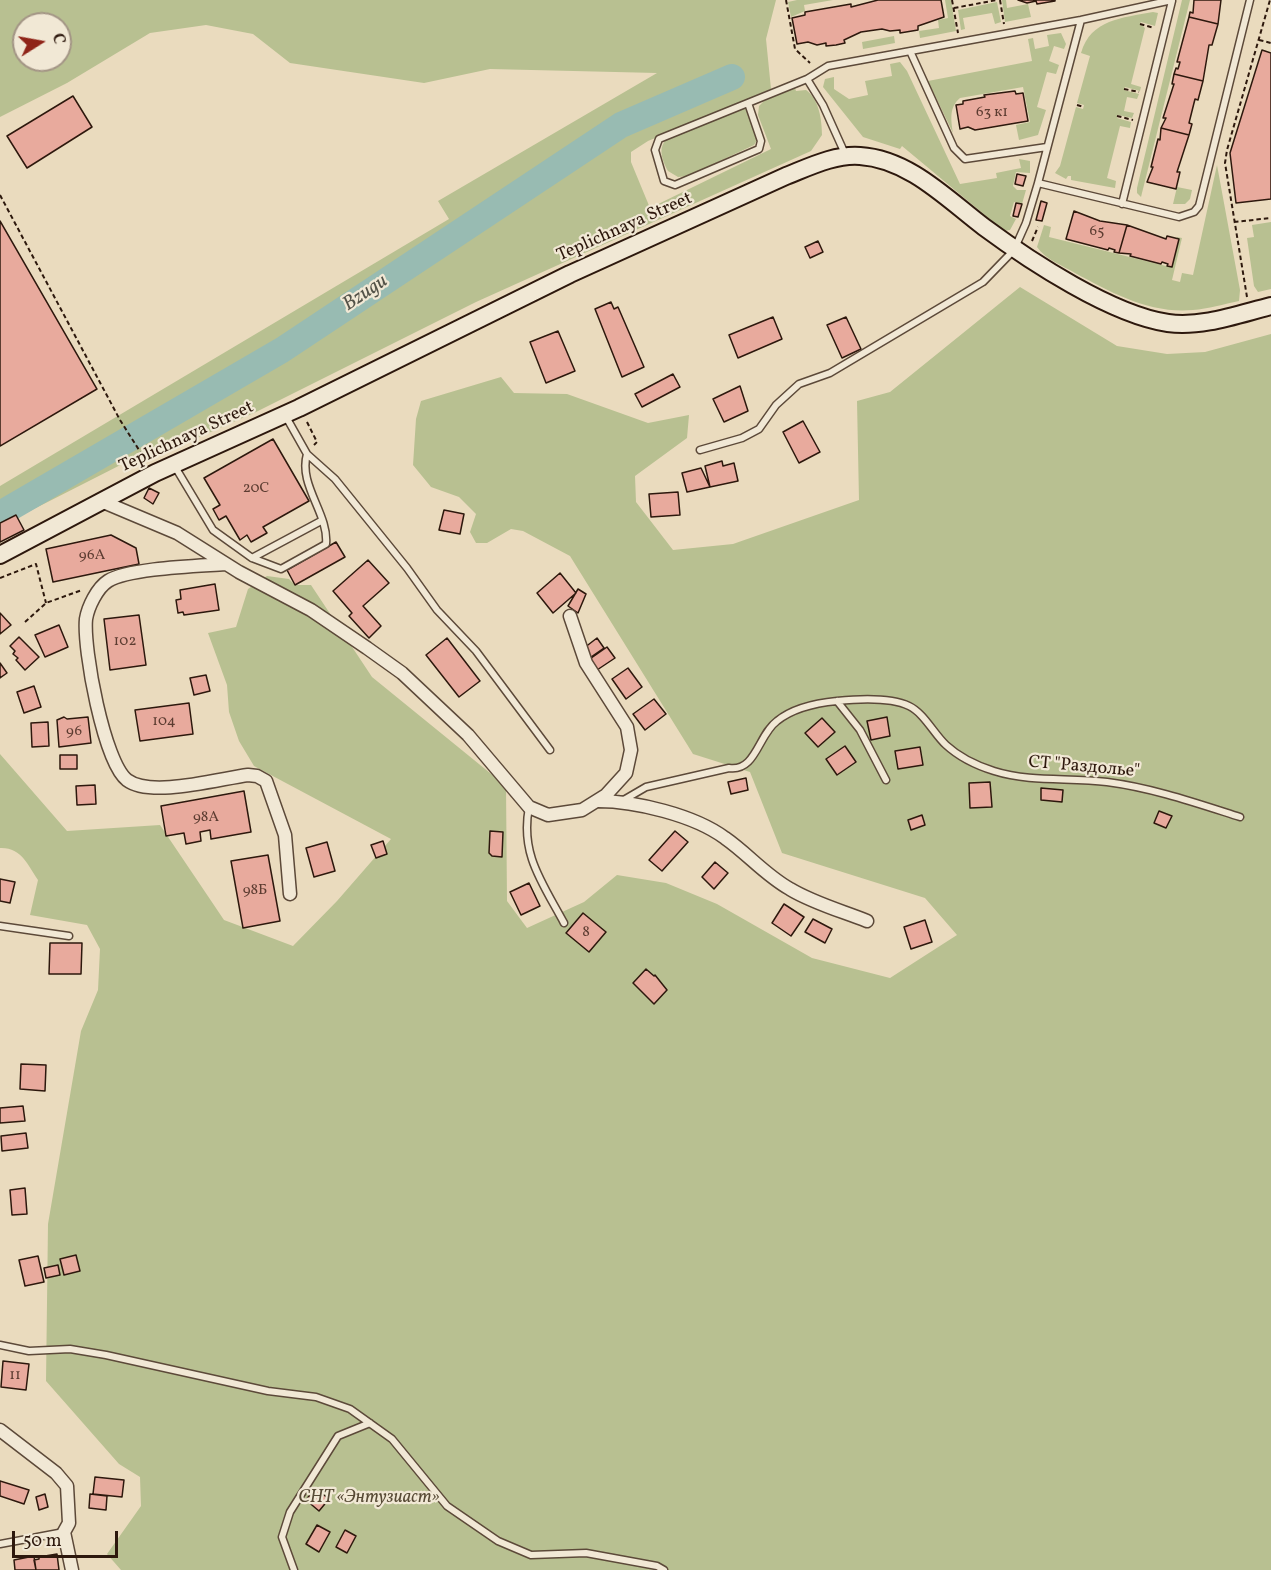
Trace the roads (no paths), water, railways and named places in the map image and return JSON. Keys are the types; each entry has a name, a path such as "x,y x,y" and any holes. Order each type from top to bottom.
{"street":[{"name":"Teplichnaya Street","path":"0,555 174,465 285,414 570,274 786,176 820,163 847,157 876,158 897,164 1022,250 1109,304 1149,319 1185,324 1271,306"},
{"path":"101,501 177,533 225,564 311,610 402,673 468,735 529,807 548,814 564,814 582,810 606,795 626,773 632,750 627,727 586,663 570,616"},
{"path":"225,564 126,575 107,581 90,606 87,630 102,724 114,764 127,780 144,787 159,788 248,775 257,776 266,782 285,835 290,894"},
{"path":"596,801 621,801 705,827 724,837 770,876 792,891 867,921"},
{"path":"0,1431 62,1478 67,1486 69,1523 64,1532 72,1570"}],"lane":[{"path":"1038,183 1179,217 1194,212 1199,206 1250,0"},
{"path":"748,103 761,141 759,149 675,185 664,181 655,150 660,140 748,103 807,79 828,66 1172,1 1122,204"},
{"path":"700,450 742,438 759,429 776,405 799,384 831,373 983,282 1022,250 1026,223 1081,20"},
{"path":"910,51 954,148 965,159 1047,147"},
{"path":"807,79 823,105 847,157"},
{"path":"285,414 306,454 335,479 407,568 437,610 476,651 550,750"},
{"path":"174,465 213,530 252,558 274,568 288,567 326,544 306,475 306,454"},
{"path":"252,558 321,521"},
{"path":"837,701 860,730 886,780"},
{"name":"СТ \"Раздолье\"","path":"621,801 646,787 729,768 738,770 748,764 775,722 795,709 837,701 896,702 911,706 947,746 993,771 1030,780 1105,782 1151,789 1240,817"},
{"path":"529,807 525,829 528,853 564,923"},
{"path":"0,926 69,936"},
{"path":"0,1345 28,1351 70,1349 268,1390 316,1397 350,1409 392,1439 447,1506 498,1541 531,1556 586,1553 657,1566 664,1570"},
{"path":"294,1570 282,1537 290,1512 338,1436 370,1423"},
{"path":"0,1544 64,1532"}],"waterway":[{"name":"Bzugu","path":"0,514 282,350 621,125 732,77"}],"park label":[{"name":"СНТ «Энтузиаст»","path":"369,1499"}]}
